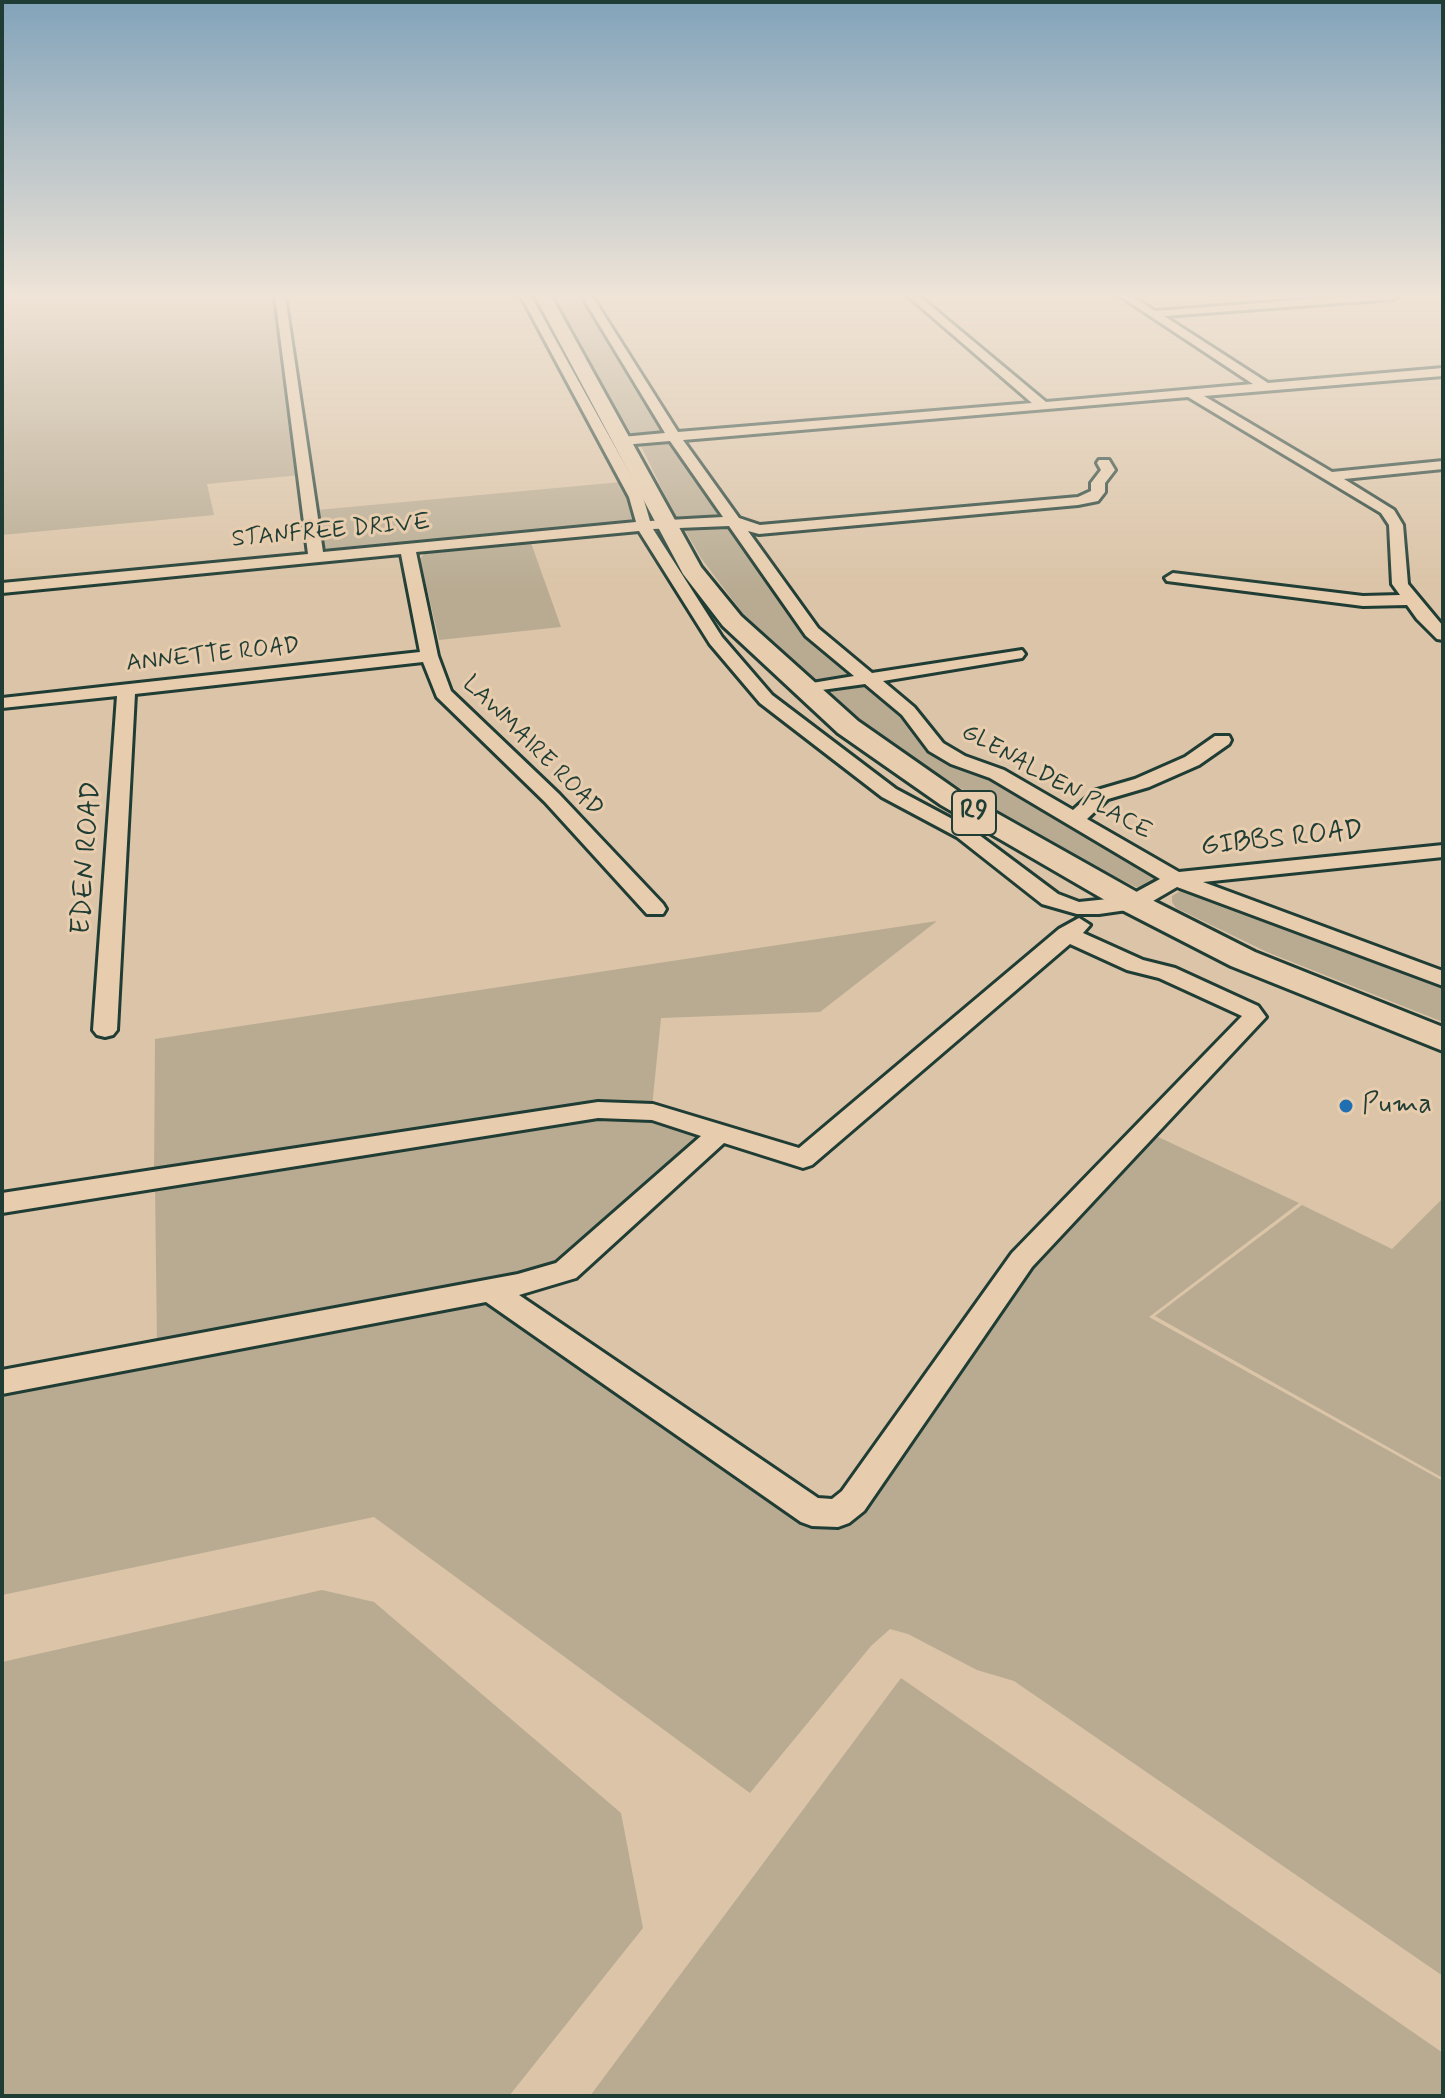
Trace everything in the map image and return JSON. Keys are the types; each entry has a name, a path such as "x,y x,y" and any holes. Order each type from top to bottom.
{"highway":[{"name":"R9","path":"596,394 654,525 732,621 848,727 951,799 1133,903 1243,959 1443,1040"}],"street":[{"path":"294,394 316,557"},
{"path":"581,394 622,456 674,437 1180,394"},
{"name":"GLENALDEN PLACE","path":"647,394 674,437 812,632 908,711 936,747 958,760 997,774 1175,879 1443,979"},
{"path":"1030,394 1044,406"},
{"path":"1192,394 1387,510 1394,518 1400,584 1410,600 1443,635"},
{"name":"STANFREE DRIVE","path":"2,588 654,525 734,521 759,530 1078,501 1093,498 1098,492 1098,483 1108,470 1104,463"},
{"path":"1330,476 1443,465"},
{"path":"654,525 674,578 716,640 766,699 889,793 964,833 1002,859 1041,893 1069,906 1099,908 1133,903"},
{"name":"LAWMAIRE ROAD","path":"408,549 429,656 438,684 450,702 552,798 655,909"},
{"path":"1173,578 1363,601 1410,600"},
{"path":"806,689 1016,654"},
{"name":"ANNETTE ROAD","path":"2,703 429,656"},
{"name":"EDEN ROAD","path":"105,1030 126,689"},
{"path":"1076,820 1089,803 1101,795 1142,783 1192,761 1222,740"},
{"name":"GIBBS ROAD","path":"1133,903 1175,879 1443,851"},
{"path":"2,1203 598,1110 653,1112 803,1159 1099,908"},
{"path":"490,1290 812,1512 838,1513 853,1501 1022,1260 1254,1017 1250,1011 1167,973 1135,965 1067,934"},
{"path":"2,1382 490,1290 566,1271 720,1133"}],"shaded area":[{"path":"2,394 290,394 301,475 207,484 214,515 2,535"},
{"path":"608,394 645,394 671,436 634,439"},
{"path":"673,440 729,519 684,521 676,518 641,446"},
{"path":"621,482 638,522 631,525 353,552 325,548 317,510"},
{"path":"733,525 855,673 818,681 811,679 743,614 701,558 683,527"},
{"path":"530,540 561,627 439,640 420,559 425,553 437,549"},
{"path":"868,683 971,766 1158,873 1148,886 1138,888 1064,851 911,758 829,695 831,691"},
{"path":"1185,888 1443,982 1443,1022 1267,952 1176,908 1172,896"},
{"path":"937,921 820,1012 661,1018 652,1107 154,1174 155,1039"},
{"path":"599,1115 652,1117 708,1136 561,1266 157,1344 155,1184"},
{"path":"1154,1135 1299,1203 1149,1317 1443,1481 1443,1976 1014,1681 977,1670 908,1634 890,1629 871,1646 750,1793 374,1517 2,1595 2,1395 487,1301 844,1522 1030,1263"},
{"path":"1443,1198 1443,1478 1155,1316 1302,1205 1392,1249"},
{"path":"322,1590 374,1602 621,1813 643,1928 509,2096 2,2096 2,1662"},
{"path":"901,1678 1443,2053 1443,2096 590,2096"}],"place":[{"name":"Puma","path":"1346,1106"}]}
